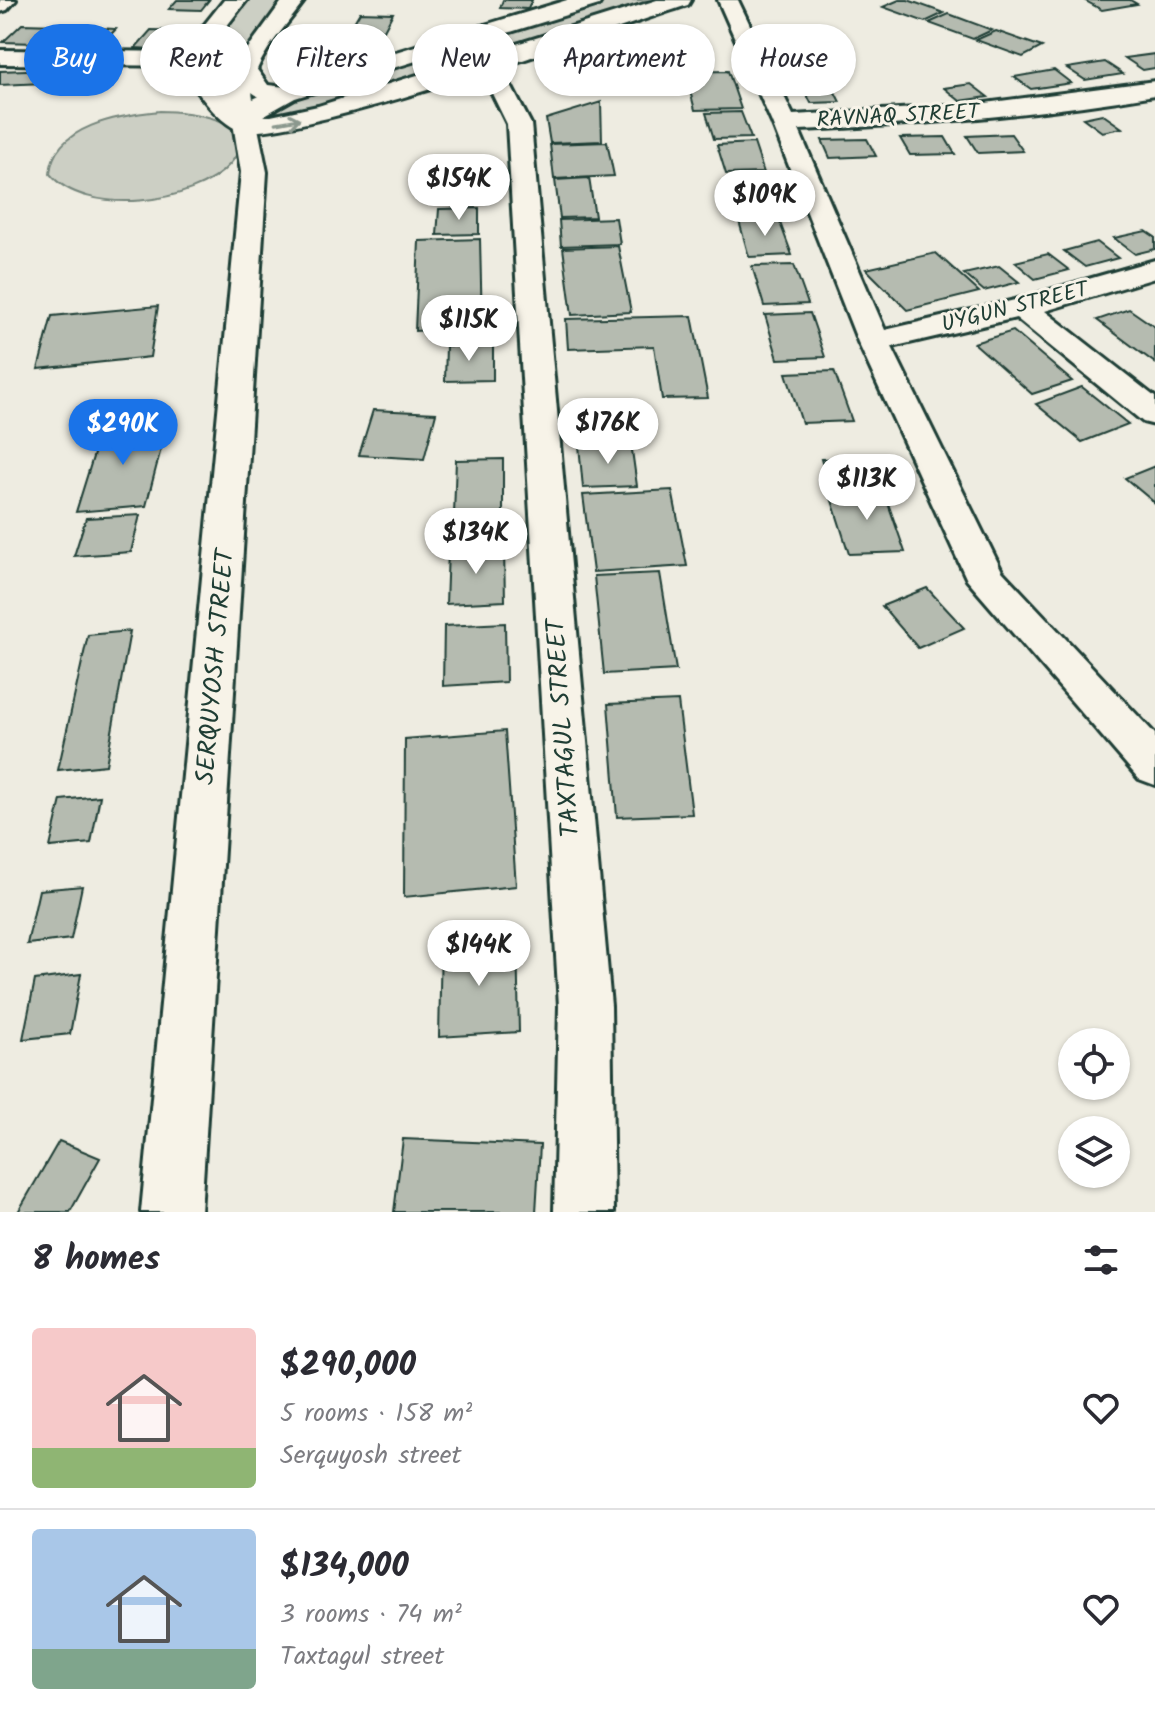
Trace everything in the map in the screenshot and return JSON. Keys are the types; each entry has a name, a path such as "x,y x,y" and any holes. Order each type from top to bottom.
{"street":[{"path":"0,6 6,0"},
{"path":"217,24 236,0"},
{"path":"251,61 294,0"},
{"path":"396,59 591,0"},
{"path":"518,51 680,0"},
{"path":"728,0 784,123 874,342 987,580 1155,765"},
{"path":"0,57 140,58"},
{"path":"251,81 255,89 267,91"},
{"path":"216,96 245,123 271,124 324,113 412,85"},
{"name":"RAVNAQ STREET","path":"784,123 923,118 1058,105 1155,88"},
{"name":"SERQUYOSH STREET","path":"171,1212 254,172 240,96"},
{"path":"245,123 254,109 280,96"},
{"name":"TAXTAGUL STREET","path":"505,96 519,124 585,1006 584,1212"},
{"name":"UYGUN STREET","path":"874,342 1022,308 1155,269"},
{"path":"1022,308 1155,414"}],"shaded area":[{"path":"248,0 284,0 251,46 251,24 230,24"},
{"path":"607,0 661,0 585,24 534,24 534,40 518,45 518,28"},
{"path":"412,61 412,78 396,83 396,66"},
{"path":"298,96 356,96 299,114 283,115 277,111 282,101"},
{"path":"160,111 204,116 232,127 239,137 239,149 230,164 214,178 192,189 167,197 140,200 113,201 88,196 66,188 50,174 54,157 63,144 76,134 109,120"}],"building":[{"path":"177,0 209,0 201,10 169,9"},
{"path":"503,0 532,0 528,9 500,8"},
{"path":"899,0 908,0 944,13 925,22 883,7"},
{"path":"1084,0 1130,0 1137,4 1102,10"},
{"path":"360,12 393,13 387,24 353,24"},
{"path":"949,14 992,30 973,39 929,23"},
{"path":"22,24 24,24 24,43 3,42"},
{"path":"996,31 1042,47 1023,57 976,40"},
{"path":"1155,54 1155,68 1143,70 1125,58"},
{"path":"1105,62 1123,74 1085,80 1067,68"},
{"path":"24,70 24,84 0,85 0,71"},
{"path":"1054,70 1071,83 1031,89 1014,77"},
{"path":"715,71 728,71 731,96 737,96 741,109 695,110 691,96 715,96"},
{"path":"971,84 988,97 960,101 944,88"},
{"path":"808,96 837,96 840,102 811,103"},
{"path":"601,102 602,141 550,143 546,119"},
{"path":"741,112 751,138 714,139 706,113"},
{"path":"1102,114 1122,128 1102,132 1083,118"},
{"path":"1011,134 1023,151 978,153 967,136"},
{"path":"945,137 955,154 910,155 900,138"},
{"path":"867,139 876,156 830,158 822,140"},
{"path":"607,142 614,176 554,179 550,144"},
{"path":"754,143 764,173 726,174 717,145"},
{"path":"589,178 595,217 560,218 555,180"},
{"path":"765,179 776,211 736,212 727,180"},
{"path":"479,208 479,234 437,235 439,209"},
{"path":"616,218 620,244 561,246 559,220"},
{"path":"779,220 792,255 749,257 739,221"},
{"path":"1146,231 1155,237 1155,249 1135,254 1114,238"},
{"path":"480,239 482,327 415,331 419,241"},
{"path":"1097,242 1118,258 1085,267 1064,251"},
{"path":"618,246 631,312 572,315 563,248"},
{"path":"936,253 979,292 907,310 866,269"},
{"path":"1048,254 1069,270 1035,279 1015,262"},
{"path":"794,265 808,304 764,306 752,266"},
{"path":"999,266 1019,282 984,291 964,274"},
{"path":"158,306 150,357 38,369 52,316"},
{"path":"1129,309 1155,327 1155,363 1097,320"},
{"path":"810,313 825,357 778,359 765,315"},
{"path":"692,316 708,398 662,399 654,346 568,349 566,319"},
{"path":"1013,331 1072,381 1032,394 974,343"},
{"path":"493,344 493,380 445,381 446,346"},
{"path":"834,371 852,421 802,423 786,373"},
{"path":"1082,387 1128,424 1082,442 1036,404"},
{"path":"373,410 436,413 424,459 359,455"},
{"path":"168,422 146,506 76,512 102,428"},
{"path":"631,443 637,486 583,488 579,445"},
{"path":"872,458 882,487 829,488 821,459"},
{"path":"503,459 503,540 453,542 456,460"},
{"path":"1155,466 1155,503 1125,478"},
{"path":"883,489 905,552 849,554 829,491"},
{"path":"672,490 687,566 593,572 583,495"},
{"path":"140,515 131,552 74,556 86,518"},
{"path":"504,549 505,601 446,604 448,551"},
{"path":"660,573 676,670 604,674 594,576"},
{"path":"927,588 964,628 918,648 882,606"},
{"path":"505,623 506,682 443,686 444,626"},
{"path":"130,631 106,765 58,770 88,635"},
{"path":"678,701 692,814 617,817 608,704"},
{"path":"505,731 516,886 404,897 405,739"},
{"path":"100,796 91,843 50,847 61,800"},
{"path":"82,886 71,939 27,944 39,890"},
{"path":"517,938 519,1032 439,1037 441,943"},
{"path":"81,974 70,1034 23,1039 35,980"},
{"path":"403,1139 540,1145 536,1212 394,1212"},
{"path":"59,1141 100,1158 70,1212 18,1212"}]}
